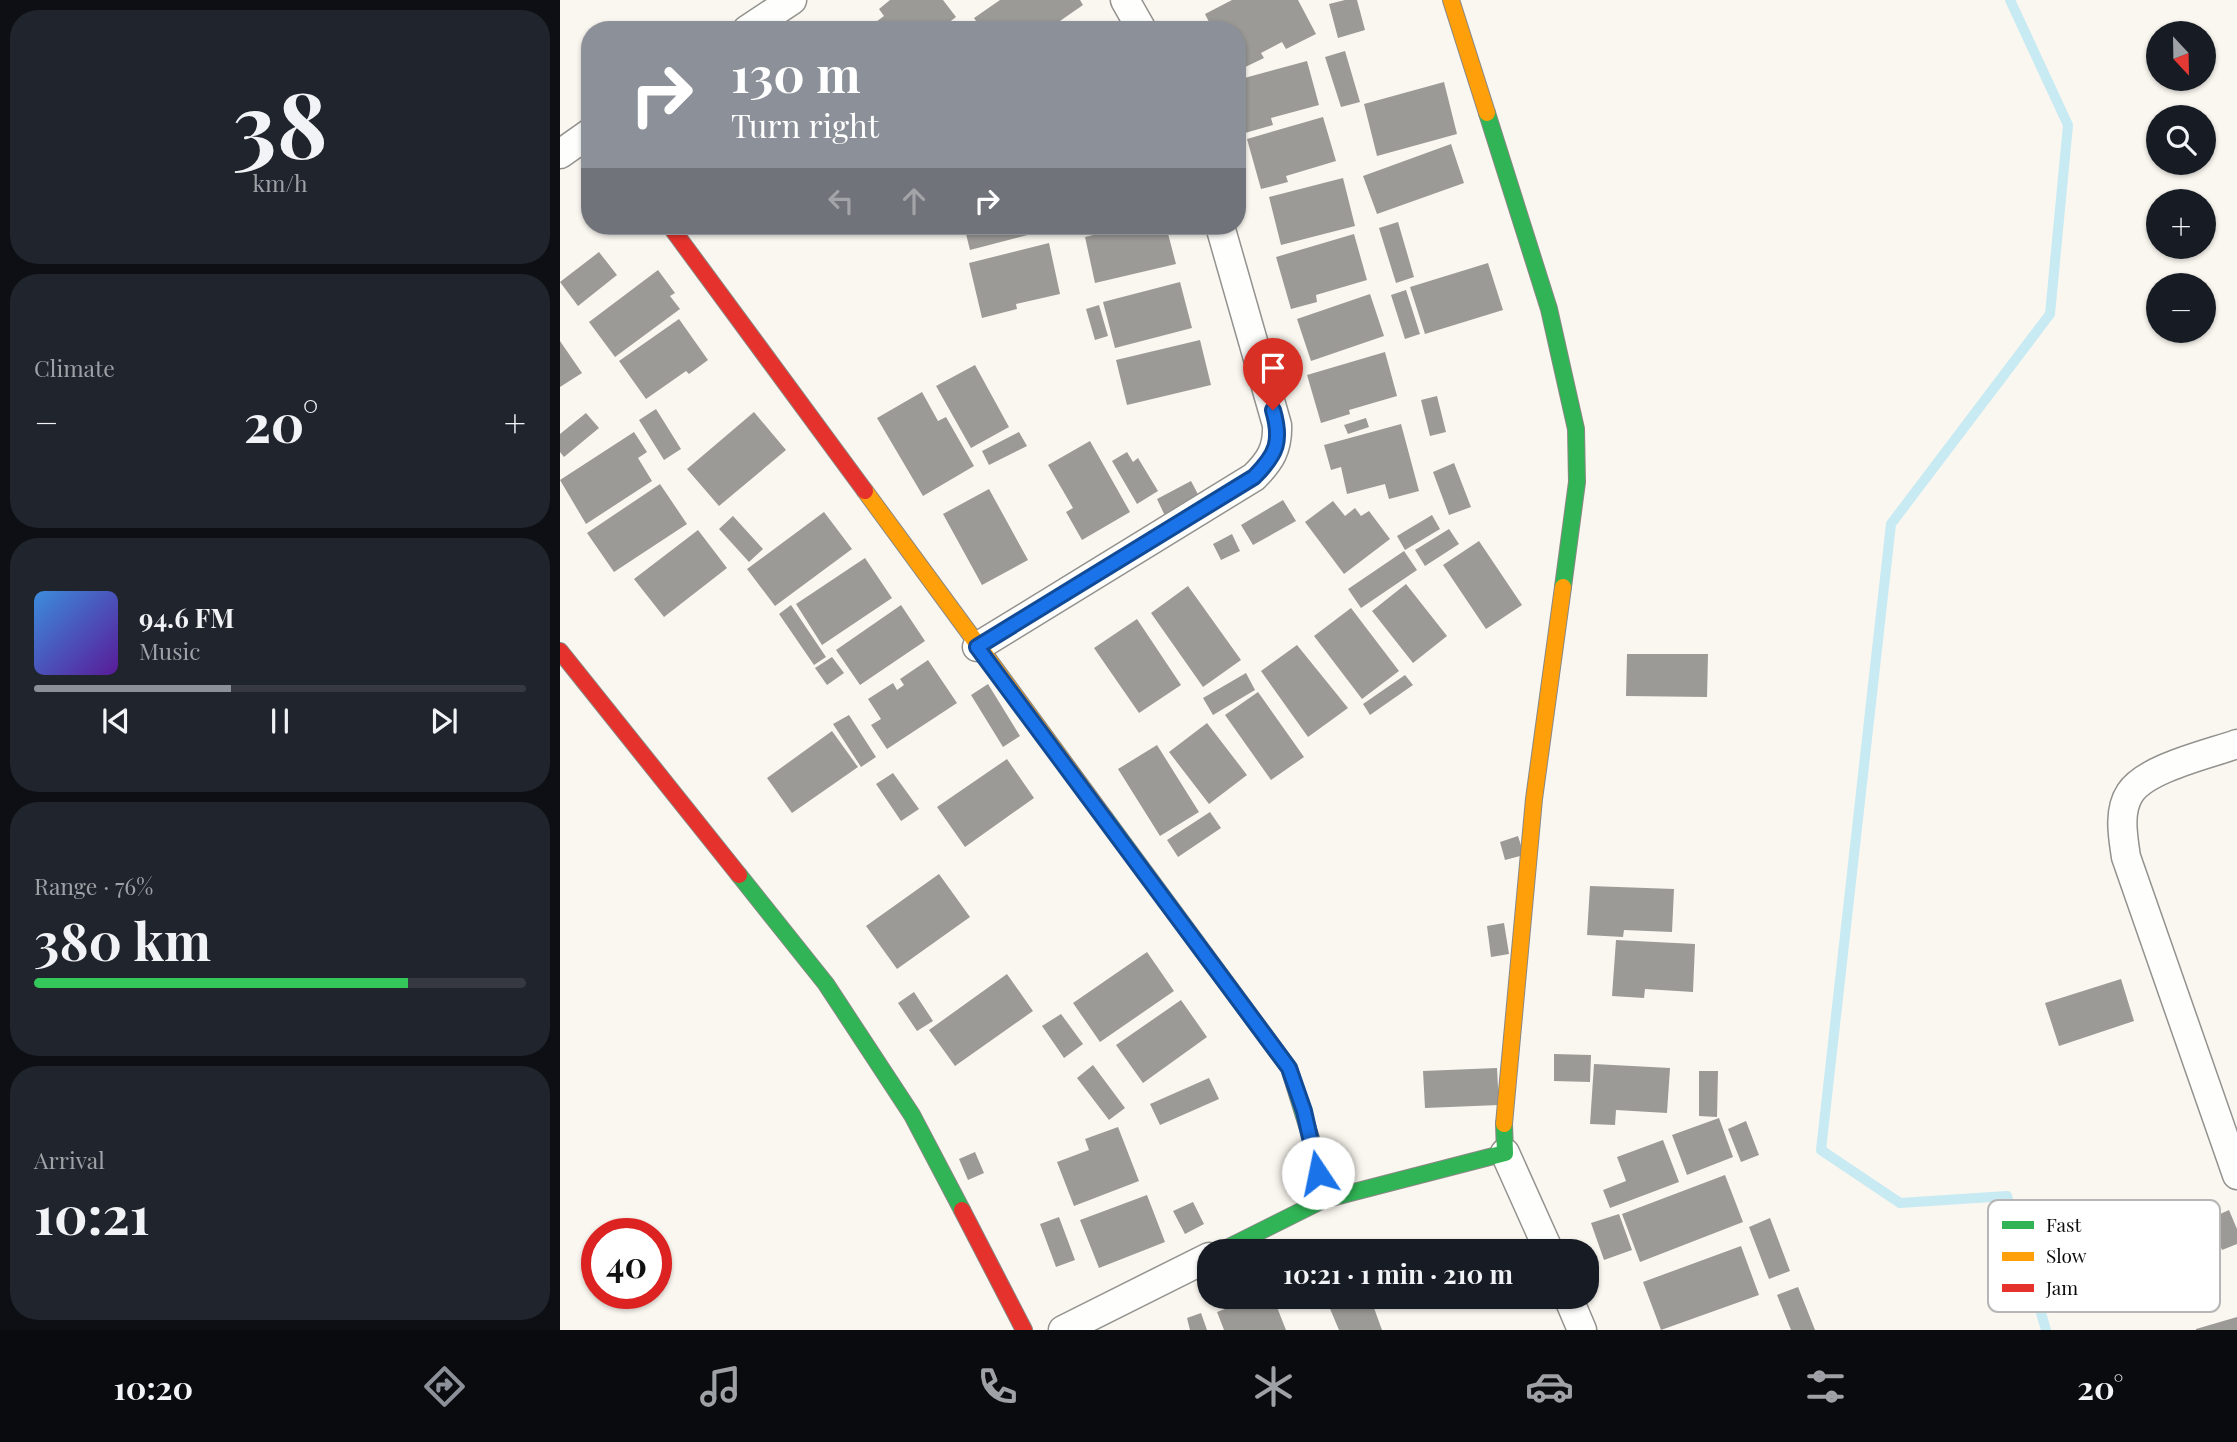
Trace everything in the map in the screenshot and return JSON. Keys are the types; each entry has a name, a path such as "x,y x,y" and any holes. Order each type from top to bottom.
{"street":[{"path":"760,21 792,0"},
{"path":"1125,0 1137,21"},
{"path":"1451,0 1549,309 1576,429 1577,482 1534,799 1504,1107 1506,1153 1544,1239"},
{"path":"560,154 581,139"},
{"path":"677,235 1289,1068 1313,1145 1323,1200"},
{"path":"977,647 1254,477 1270,460 1278,442 1278,425 1223,235"},
{"path":"560,651 826,984 912,1115 1024,1330"},
{"path":"2237,744 2150,775 2130,793 2121,824 2126,856 2237,1175"},
{"path":"1245,1239 1323,1200 1506,1153"},
{"path":"1063,1330 1197,1263"},
{"path":"1573,1309 1582,1330"}],"building":[{"path":"890,0 943,0 956,17 951,21 877,21 884,16 879,9"},
{"path":"1000,0 1080,0 1083,5 1060,21 976,21 974,18"},
{"path":"1232,0 1298,0 1316,34 1286,49 1282,42 1261,53 1264,58 1246,67 1246,21 1208,21 1205,14"},
{"path":"1357,0 1365,30 1338,38 1329,4"},
{"path":"1345,51 1360,102 1341,107 1325,57"},
{"path":"1307,61 1319,105 1271,118 1273,125 1246,133 1246,78"},
{"path":"1444,82 1457,134 1377,156 1364,104"},
{"path":"1323,117 1336,161 1286,176 1288,182 1261,189 1247,139"},
{"path":"1451,144 1464,183 1377,214 1363,176"},
{"path":"1343,178 1355,226 1281,245 1269,197"},
{"path":"1398,222 1414,277 1396,283 1379,228"},
{"path":"1354,234 1367,280 1316,295 1317,302 1291,309 1276,257"},
{"path":"966,235 1028,235 970,250"},
{"path":"1168,235 1176,264 1095,283 1085,237"},
{"path":"1049,243 1060,294 1016,304 1017,309 982,318 969,263"},
{"path":"599,252 617,275 578,306 560,282"},
{"path":"1488,263 1503,310 1425,334 1410,287"},
{"path":"658,270 675,293 670,296 680,309 615,357 589,322"},
{"path":"1180,282 1192,328 1115,348 1103,302"},
{"path":"1406,290 1420,334 1405,339 1391,295"},
{"path":"1370,294 1384,336 1311,361 1297,319"},
{"path":"1099,305 1108,336 1095,340 1086,309"},
{"path":"679,319 708,360 689,374 686,371 646,399 619,361"},
{"path":"1200,340 1211,385 1127,405 1116,360"},
{"path":"560,341 582,373 560,387"},
{"path":"1385,352 1397,396 1349,410 1350,414 1321,423 1307,375"},
{"path":"975,365 1009,427 971,448 936,386"},
{"path":"922,392 938,421 946,417 974,466 923,496 877,418"},
{"path":"1437,396 1446,432 1430,436 1421,400"},
{"path":"656,409 681,449 664,460 639,420"},
{"path":"754,412 786,450 719,506 687,469"},
{"path":"586,413 599,428 564,457 560,452 560,434"},
{"path":"1366,418 1369,427 1348,434 1344,425"},
{"path":"1401,424 1419,491 1389,499 1385,484 1347,494 1341,467 1331,470 1324,445"},
{"path":"634,432 647,452 638,458 652,481 586,524 560,480"},
{"path":"1019,432 1027,446 989,465 982,451"},
{"path":"1090,441 1130,512 1082,540 1066,512 1073,508 1048,465"},
{"path":"1127,452 1133,462 1138,458 1158,491 1137,504 1112,461"},
{"path":"1454,463 1471,507 1449,515 1433,472"},
{"path":"1191,481 1201,500 1166,518 1157,499"},
{"path":"660,484 687,524 614,572 587,533"},
{"path":"989,489 1028,560 982,585 943,514"},
{"path":"1283,500 1296,521 1253,545 1241,525"},
{"path":"1333,501 1345,516 1355,508 1361,516 1369,511 1390,539 1344,574 1305,522"},
{"path":"824,512 852,549 775,606 747,569"},
{"path":"1432,515 1440,529 1405,550 1397,536"},
{"path":"733,516 763,549 749,562 719,529"},
{"path":"1449,529 1459,544 1425,566 1415,550"},
{"path":"698,530 727,568 664,617 634,579"},
{"path":"1232,534 1240,551 1221,560 1213,544"},
{"path":"1479,541 1522,605 1486,629 1443,565"},
{"path":"1404,551 1417,570 1361,608 1348,589"},
{"path":"865,558 892,598 822,645 796,604"},
{"path":"1406,584 1447,636 1413,663 1372,611"},
{"path":"1188,586 1241,660 1203,687 1151,613"},
{"path":"791,605 826,657 814,665 779,614"},
{"path":"901,605 925,641 860,685 836,650"},
{"path":"1351,608 1399,671 1362,699 1314,636"},
{"path":"1137,619 1181,685 1139,713 1094,648"},
{"path":"1297,645 1348,708 1308,737 1261,671"},
{"path":"1627,654 1708,654 1707,697 1626,696"},
{"path":"832,657 844,673 827,685 815,668"},
{"path":"928,660 957,703 887,749 871,725 881,719 868,699 893,683 897,690 904,685 900,679"},
{"path":"1246,673 1255,690 1213,715 1203,698"},
{"path":"1405,675 1413,685 1370,715 1363,704"},
{"path":"988,684 1020,736 1003,747 971,695"},
{"path":"1258,692 1304,757 1271,780 1225,715"},
{"path":"849,715 876,757 861,767 833,724"},
{"path":"1207,723 1247,775 1209,804 1169,752"},
{"path":"832,731 858,767 792,813 767,778"},
{"path":"1157,745 1199,812 1160,836 1118,769"},
{"path":"1007,759 1034,798 965,847 937,807"},
{"path":"893,773 919,809 901,821 876,784"},
{"path":"1210,812 1221,828 1178,857 1167,840"},
{"path":"1518,836 1524,855 1505,860 1500,842"},
{"path":"939,874 970,917 897,969 866,926"},
{"path":"1590,886 1674,889 1672,932 1624,930 1623,937 1587,935"},
{"path":"1504,923 1509,954 1491,957 1487,926"},
{"path":"1616,940 1695,944 1693,992 1645,989 1644,998 1612,996"},
{"path":"1147,952 1174,991 1100,1042 1073,1003"},
{"path":"1007,974 1033,1011 955,1066 929,1030"},
{"path":"2121,979 2134,1021 2059,1046 2045,1003"},
{"path":"914,992 933,1021 917,1031 898,1003"},
{"path":"1181,1000 1207,1037 1143,1083 1116,1045"},
{"path":"1061,1014 1083,1044 1064,1058 1042,1026"},
{"path":"1554,1054 1591,1055 1590,1082 1554,1081"},
{"path":"1594,1064 1670,1068 1667,1113 1616,1110 1615,1125 1590,1124"},
{"path":"1093,1065 1125,1108 1109,1120 1077,1078"},
{"path":"1497,1068 1499,1105 1425,1108 1423,1071"},
{"path":"1699,1071 1718,1071 1717,1117 1699,1116"},
{"path":"1209,1078 1219,1099 1160,1125 1150,1104"},
{"path":"1719,1118 1733,1157 1687,1175 1672,1135"},
{"path":"1746,1121 1759,1155 1741,1162 1728,1129"},
{"path":"1118,1127 1139,1181 1074,1206 1057,1162 1089,1150 1085,1139"},
{"path":"1663,1140 1679,1182 1610,1208 1603,1190 1626,1181 1617,1157"},
{"path":"975,1152 984,1173 968,1180 959,1159"},
{"path":"1725,1175 1743,1222 1640,1262 1622,1214"},
{"path":"1147,1195 1165,1242 1099,1268 1080,1220"},
{"path":"1193,1202 1204,1224 1185,1234 1173,1211"},
{"path":"2229,1210 2237,1229 2237,1244 2222,1250 2220,1245 2220,1214"},
{"path":"1619,1214 1632,1250 1604,1260 1599,1239 1597,1239 1591,1223"},
{"path":"1059,1217 1075,1260 1056,1267 1040,1224"},
{"path":"1770,1218 1790,1271 1769,1279 1749,1227"},
{"path":"1741,1246 1759,1295 1661,1330 1643,1282"},
{"path":"1798,1287 1815,1330 1791,1330 1777,1295"},
{"path":"1225,1309 1278,1309 1286,1330 1224,1330 1217,1312"},
{"path":"1330,1309 1374,1309 1382,1330 1339,1330"},
{"path":"1201,1313 1207,1330 1190,1330 1187,1318"},
{"path":"2237,1317 2237,1330 2196,1330 2196,1329"}],"waterway":[{"path":"2008,1200 2007,1196 1900,1203 1821,1150 1891,524 2050,314 2068,125 2010,0"},
{"path":"2041,1312 2046,1330"}],"traffic: fast":[{"path":"1487,113 1549,309 1576,429 1577,482 1563,587"},
{"path":"1105,818 1289,1068 1313,1145 1323,1200"},
{"path":"739,875 826,984 912,1115 962,1210"},
{"path":"1245,1239 1323,1200 1505,1153 1504,1124"}],"traffic: slow":[{"path":"1451,0 1487,113"},
{"path":"865,491 1105,818"},
{"path":"1504,1124 1534,799 1563,587"}],"traffic: jam":[{"path":"677,235 865,491"},
{"path":"560,651 739,875"},
{"path":"962,1210 1024,1330"}],"route":[{"path":"1273,410 1278,425 1278,442 1270,460 1254,477 977,647 1289,1068 1304,1111 1318,1173"}]}
